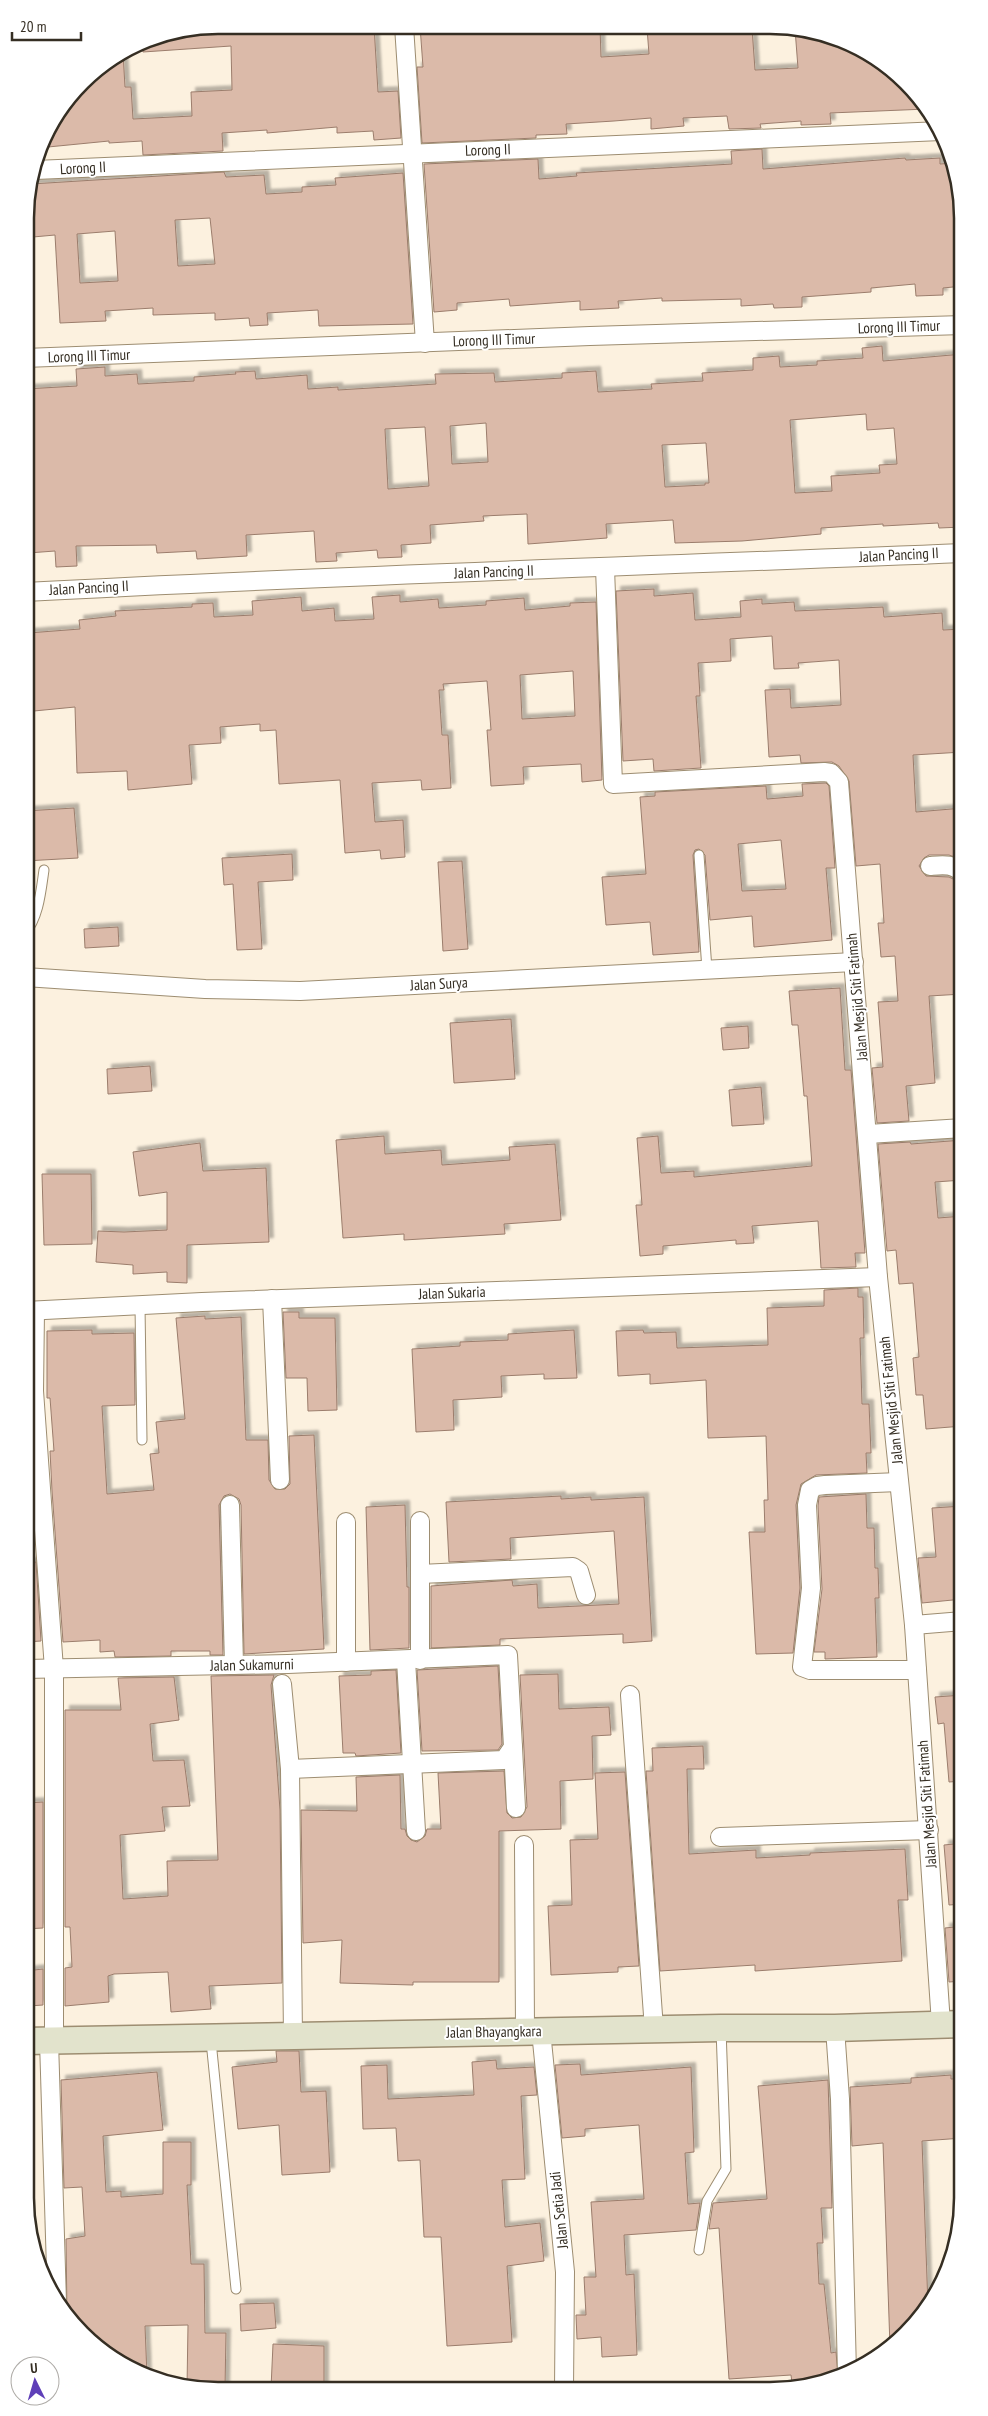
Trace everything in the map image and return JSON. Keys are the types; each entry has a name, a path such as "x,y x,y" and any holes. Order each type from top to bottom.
{"main road":[{"name":"Jalan Bhayangkara","path":"43,2041 654,2029 835,2028 952,2024"}],"street":[{"path":"405,34 425,343"},
{"name":"Lorong II","path":"40,170 933,131"},
{"name":"Lorong III Timur","path":"34,358 954,325"},
{"name":"Jalan Pancing II","path":"34,592 267,579 605,568 954,553"},
{"name":"Jalan Mesjid Siti Fatimah","path":"605,568 612,784 824,772 837,777 842,793 878,1277 914,1625 929,1830 952,2024"},
{"path":"930,866 947,865 954,867"},
{"name":"Jalan Surya","path":"34,978 205,989 300,991 854,962"},
{"path":"868,1134 954,1129"},
{"name":"Jalan Sukaria","path":"34,1311 272,1299 878,1277"},
{"path":"272,1299 280,1480"},
{"path":"34,1391 54,1668 43,2041 56,2286"},
{"path":"899,1482 825,1484 810,1490 808,1505 811,1588 802,1667 805,1670 917,1670"},
{"path":"230,1505 234,1665"},
{"path":"416,1831 413,1763 413,1660 420,1574 420,1521"},
{"path":"346,1522 346,1662"},
{"path":"420,1574 573,1567 579,1570 586,1595"},
{"path":"914,1625 954,1622"},
{"name":"Jalan Sukamurni","path":"34,1669 346,1662 508,1655 513,1747"},
{"path":"282,1684 290,1769 293,2037"},
{"path":"630,1695 654,2029"},
{"path":"290,1769 504,1760 513,1747"},
{"path":"513,1747 516,1808"},
{"path":"720,1837 929,1830"},
{"name":"Jalan Setia Jadi","path":"524,1845 533,2031 565,2272 564,2382"},
{"path":"835,2028 840,2099 847,2365"}],"lane":[{"path":"698,855 707,970"},
{"path":"34,915 44,870"},
{"path":"140,1306 142,1440"},
{"path":"699,2250 707,2201 726,2169 721,2028"},
{"path":"210,2038 236,2289"}],"building":[{"path":"206,34 374,34 378,92 398,91 401,138 374,140 373,131 337,133 337,127 267,133 267,130 222,133 223,151 143,155 142,141 109,143 109,141 48,147 58,126 79,96 96,79 123,60 125,87 131,87 133,119 192,116 191,92 232,90 231,46 143,52 143,50 147,48 170,40"},
{"path":"421,34 600,34 601,57 649,54 647,34 752,34 755,70 798,68 795,35 818,40 862,58 892,79 909,96 918,109 830,113 831,124 801,125 801,121 760,124 761,128 729,129 727,116 683,118 684,126 651,129 651,118 566,124 567,134 536,135 536,138 422,143 417,67 423,67"},
{"path":"762,149 763,169 905,158 906,160 940,158 940,164 946,164 948,170 953,194 954,287 943,288 943,295 916,296 915,284 871,288 871,292 802,297 802,307 774,308 773,304 741,306 741,299 662,301 662,298 618,301 619,308 580,310 580,301 510,306 509,299 457,303 457,310 434,312 424,164 538,159 539,179 577,176 576,173 732,164 731,151"},
{"path":"224,172 226,177 264,175 266,194 302,192 302,187 336,185 335,178 403,173 413,324 319,326 318,310 267,313 268,325 250,326 249,318 215,320 215,313 153,315 153,308 105,311 106,321 60,323 55,235 34,237 34,206 37,184","holes":["210,218 215,264 178,266 175,220","115,231 118,281 80,283 77,234"]},
{"path":"882,346 883,361 954,355 954,527 939,528 938,523 883,526 883,524 821,528 821,534 742,541 675,543 673,520 606,524 607,538 528,544 527,514 483,516 484,521 430,525 431,543 401,545 402,557 378,558 377,550 336,553 337,561 316,562 314,531 246,535 247,556 197,559 196,551 157,553 156,545 76,546 77,566 56,567 55,551 34,553 34,388 77,386 76,369 105,367 105,376 137,374 138,384 194,381 194,377 236,374 235,372 255,371 256,379 307,375 308,389 338,387 338,390 436,384 435,374 494,373 495,382 562,378 562,373 596,371 598,392 652,389 651,384 703,381 702,373 753,370 753,358 779,356 780,367 817,365 817,361 863,358 862,348","holes":["866,414 867,430 894,428 897,464 879,465 880,473 831,476 832,491 795,493 790,420","486,423 488,462 452,464 450,426","425,427 429,486 388,489 385,429","706,443 709,483 705,483 705,485 665,487 662,445"]},
{"path":"654,589 654,596 693,593 695,620 741,617 740,601 762,599 762,604 794,602 795,611 883,607 884,617 942,613 943,630 954,629 954,753 913,755 916,812 954,809 954,857 929,855 924,858 919,866 926,876 949,877 954,880 954,995 929,996 935,1083 906,1086 909,1121 877,1123 872,1068 883,1067 878,1002 898,1001 895,956 881,957 878,923 884,923 880,864 856,866 849,781 839,766 832,762 801,763 800,755 769,757 765,690 790,689 791,708 841,705 839,660 798,663 799,668 774,669 772,636 730,639 731,661 698,663 700,696 696,696 701,768 654,771 653,759 623,761 616,591"},
{"path":"400,595 400,602 438,599 439,608 486,605 486,601 524,598 525,610 570,606 570,603 596,602 602,780 582,782 581,764 523,767 524,784 491,786 487,730 491,730 487,681 443,684 444,690 439,690 442,735 448,735 451,788 422,790 421,780 372,783 375,822 403,820 405,857 381,859 380,850 345,853 340,780 279,784 276,730 260,731 260,724 220,727 221,743 189,745 192,784 128,790 127,771 77,773 75,707 34,711 34,633 80,629 79,620 116,616 115,611 192,607 192,604 213,603 214,617 253,615 252,601 301,597 302,611 334,608 335,621 374,619 372,597","holes":["573,671 575,716 522,719 520,675"]},
{"path":"826,783 829,786 835,868 826,868 832,940 754,947 752,916 710,920 705,855 699,849 695,850 693,855 699,952 653,955 650,922 606,925 602,877 646,874 640,797 655,796 655,792 766,786 767,799 803,796 802,784","holes":["781,840 786,889 742,891 738,844"]},
{"path":"74,808 78,858 34,860 34,810"},
{"path":"292,854 293,880 258,882 262,949 237,950 233,884 224,885 222,858"},
{"path":"462,861 468,949 443,951 438,862"},
{"path":"118,927 119,946 85,948 84,929"},
{"path":"840,988 845,1070 851,1070 865,1253 855,1253 856,1267 821,1268 818,1221 752,1226 754,1243 736,1244 736,1240 663,1246 663,1254 640,1256 636,1205 642,1205 637,1138 658,1136 661,1173 694,1171 694,1177 812,1166 807,1096 804,1096 798,1025 792,1025 789,991"},
{"path":"511,1019 515,1079 454,1083 450,1023"},
{"path":"748,1026 749,1048 723,1050 721,1028"},
{"path":"150,1066 152,1091 108,1094 107,1069"},
{"path":"761,1087 764,1124 732,1126 729,1090"},
{"path":"384,1136 385,1154 441,1150 442,1165 510,1160 509,1147 555,1144 561,1220 504,1224 505,1234 404,1240 404,1234 343,1238 336,1140"},
{"path":"954,1141 954,1181 935,1182 938,1218 954,1217 954,1427 926,1429 923,1395 916,1395 913,1358 919,1357 913,1283 899,1284 896,1250 887,1251 878,1144 910,1142 911,1144"},
{"path":"200,1143 203,1171 266,1168 269,1242 187,1245 187,1283 167,1282 167,1272 133,1274 133,1265 96,1262 98,1231 167,1230 167,1192 139,1196 133,1152"},
{"path":"42,1174 91,1174 92,1244 44,1245"},
{"path":"858,1288 858,1297 863,1297 864,1338 860,1338 862,1404 869,1404 871,1453 866,1453 867,1473 816,1475 801,1484 796,1505 800,1588 793,1653 756,1654 749,1532 765,1532 764,1500 768,1500 766,1436 708,1438 706,1380 650,1384 650,1374 618,1376 616,1331 643,1330 644,1333 676,1332 677,1348 768,1345 767,1308 824,1306 824,1290"},
{"path":"283,1312 299,1312 299,1318 335,1318 337,1410 308,1411 307,1378 286,1378"},
{"path":"205,1316 205,1319 241,1317 246,1440 268,1440 269,1480 275,1489 285,1489 290,1484 289,1436 314,1435 324,1649 244,1654 241,1505 239,1499 230,1494 224,1496 219,1505 223,1655 210,1655 210,1651 171,1651 171,1656 115,1657 114,1651 100,1652 100,1640 63,1642 50,1451 54,1451 50,1398 47,1398 47,1331 92,1330 92,1334 134,1333 135,1405 102,1406 107,1494 154,1490 150,1454 159,1453 156,1422 185,1419 176,1318"},
{"path":"574,1330 577,1378 544,1379 544,1374 501,1376 502,1397 453,1400 454,1430 416,1432 412,1349 460,1346 460,1342 508,1340 508,1334"},
{"path":"866,1494 867,1528 874,1528 875,1568 878,1568 879,1598 875,1598 877,1657 825,1659 825,1652 814,1652 822,1589 819,1497"},
{"path":"561,1496 561,1499 591,1497 591,1500 644,1497 652,1641 623,1643 623,1634 500,1639 500,1645 431,1648 431,1586 512,1580 513,1586 537,1584 538,1608 619,1604 614,1531 510,1538 511,1559 449,1562 446,1502"},
{"path":"405,1505 407,1587 409,1587 409,1648 370,1650 366,1507"},
{"path":"954,1507 954,1600 922,1603 918,1558 936,1557 932,1508"},
{"path":"34,1562 36,1562 41,1641 34,1641"},
{"path":"498,1666 502,1744 498,1750 422,1751 417,1670"},
{"path":"396,1670 401,1753 356,1756 355,1753 343,1753 339,1676 371,1675 371,1671"},
{"path":"558,1674 559,1709 609,1707 611,1735 592,1736 593,1779 560,1781 561,1829 499,1831 499,1982 413,1982 413,1985 340,1983 342,1940 303,1943 301,1810 357,1811 356,1777 400,1775 401,1829 405,1829 407,1836 417,1842 425,1836 427,1829 441,1829 438,1773 504,1771 507,1813 512,1818 521,1817 527,1807 520,1675"},
{"path":"274,1675 271,1685 280,1810 282,1983 209,1986 211,2009 171,2012 168,1972 114,1974 108,1976 109,2002 65,2006 65,1968 72,1967 70,1927 65,1927 65,1710 121,1710 118,1678 174,1677 179,1720 150,1724 153,1761 184,1760 190,1806 162,1807 165,1831 120,1835 123,1899 168,1896 167,1861 218,1860 211,1676"},
{"path":"954,1696 954,1782 949,1782 944,1723 938,1724 935,1697"},
{"path":"703,1746 704,1769 687,1769 689,1854 756,1850 756,1858 810,1855 810,1853 905,1849 908,1900 898,1900 902,1961 755,1971 755,1965 660,1971 646,1771 653,1771 652,1748"},
{"path":"625,1772 639,1966 618,1967 618,1972 551,1975 548,1906 572,1905 570,1840 598,1839 595,1773"},
{"path":"34,1802 43,1802 43,1928 34,1928"},
{"path":"954,1844 954,1905 949,1905 944,1845"},
{"path":"954,1927 954,1982 949,1982 945,1928"},
{"path":"43,1969 43,2005 34,2006 34,1970"},
{"path":"276,2051 299,2051 301,2092 326,2091 330,2172 282,2175 279,2125 238,2129 232,2067 277,2062"},
{"path":"496,2060 497,2069 534,2067 537,2095 521,2096 525,2179 502,2180 505,2227 540,2223 544,2261 507,2266 512,2342 447,2346 441,2237 424,2237 420,2160 398,2161 396,2128 363,2129 361,2066 387,2065 388,2099 474,2095 472,2062"},
{"path":"580,2064 581,2075 691,2067 694,2152 685,2153 688,2204 700,2203 696,2230 624,2235 626,2275 634,2274 637,2355 602,2357 601,2337 577,2339 576,2315 586,2315 584,2277 596,2277 591,2202 644,2199 639,2125 585,2129 585,2136 562,2138 555,2065"},
{"path":"157,2072 163,2130 103,2136 106,2192 121,2191 121,2197 163,2194 163,2142 191,2142 191,2185 187,2185 191,2264 204,2264 205,2333 226,2333 225,2382 187,2380 188,2325 145,2326 147,2368 126,2358 96,2337 79,2320 67,2303 66,2239 85,2236 82,2187 64,2188 61,2080"},
{"path":"951,2075 951,2079 954,2079 954,2139 922,2141 928,2294 909,2320 890,2339 883,2143 852,2146 850,2087 911,2083 911,2078"},
{"path":"828,2080 832,2208 821,2208 823,2243 817,2243 819,2284 824,2284 831,2353 836,2352 837,2369 794,2381 792,2381 791,2375 729,2379 719,2228 709,2229 713,2203 767,2199 758,2086"},
{"path":"274,2303 276,2328 241,2331 240,2304"},
{"path":"273,2344 324,2346 324,2382 271,2382"}]}
